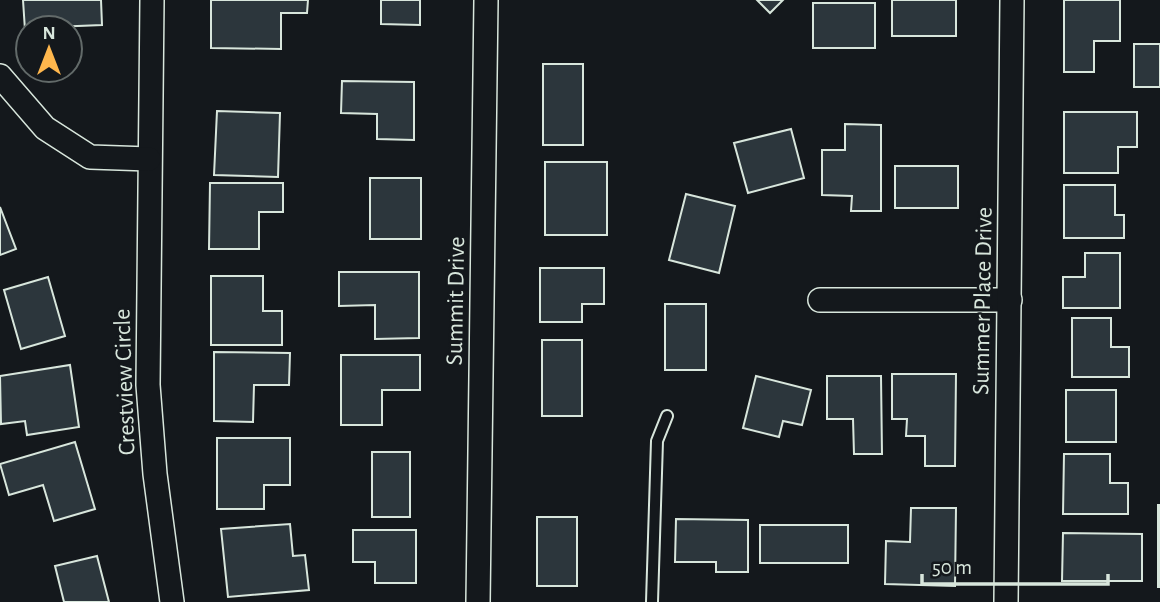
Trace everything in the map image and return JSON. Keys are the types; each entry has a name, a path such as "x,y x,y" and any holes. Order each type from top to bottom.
{"street":[{"name":"Crestview Circle","path":"152,0 148,385 155,474 172,602"},
{"name":"Summit Drive","path":"478,602 486,0"},
{"name":"Summer Place Drive","path":"1006,602 1012,0"},
{"path":"0,76 45,128 90,157 149,159"},
{"path":"820,300 1010,300"}],"lane":[{"path":"652,602 657,441 667,416"}],"building":[{"path":"23,0 101,0 102,25 84,26 84,14 24,14"},
{"path":"211,0 308,0 307,13 281,13 281,49 211,48"},
{"path":"381,0 420,0 420,25 381,24"},
{"path":"757,0 783,0 770,13"},
{"path":"892,0 956,0 956,36 892,36"},
{"path":"1064,0 1120,0 1120,41 1094,41 1094,72 1064,72"},
{"path":"813,3 875,3 875,48 813,48"},
{"path":"1134,44 1160,44 1160,87 1134,87"},
{"path":"543,64 583,64 583,145 543,145"},
{"path":"342,81 414,82 414,140 377,139 377,114 341,113"},
{"path":"217,111 280,113 278,177 214,175"},
{"path":"1064,112 1137,112 1137,147 1118,147 1118,173 1064,173"},
{"path":"845,124 881,125 881,211 851,211 852,196 822,195 822,150 845,150"},
{"path":"791,129 804,178 748,193 734,143"},
{"path":"545,162 607,162 607,235 545,235"},
{"path":"895,166 958,166 958,208 895,208"},
{"path":"370,178 421,178 421,239 370,239"},
{"path":"210,183 283,183 283,212 259,212 259,249 209,249"},
{"path":"1064,185 1115,185 1115,215 1124,215 1124,238 1064,238"},
{"path":"686,194 735,206 719,273 669,260"},
{"path":"0,207 16,249 0,255"},
{"path":"1085,253 1120,253 1120,308 1063,308 1063,277 1085,277"},
{"path":"540,268 604,268 604,304 582,304 582,322 540,322"},
{"path":"339,272 419,272 419,338 375,339 375,305 339,306"},
{"path":"211,276 263,276 263,311 282,311 282,345 211,345"},
{"path":"48,277 65,336 21,349 4,290"},
{"path":"665,304 706,304 706,370 665,370"},
{"path":"1072,318 1111,318 1111,347 1129,347 1129,377 1072,377"},
{"path":"542,340 582,340 582,416 542,416"},
{"path":"214,352 290,353 289,385 254,385 253,422 214,421"},
{"path":"341,355 420,355 420,390 382,390 382,425 341,425"},
{"path":"70,365 79,427 27,435 25,421 1,424 0,376"},
{"path":"892,374 956,374 955,466 925,466 925,436 906,436 907,419 892,419"},
{"path":"756,376 811,390 802,425 783,421 779,437 743,428"},
{"path":"827,376 881,376 882,454 854,454 853,419 827,419"},
{"path":"1066,390 1116,390 1116,442 1066,442"},
{"path":"217,438 290,438 290,485 264,485 264,509 217,509"},
{"path":"75,442 95,509 54,521 43,485 9,495 0,464"},
{"path":"372,452 410,452 410,517 372,517"},
{"path":"1064,454 1110,454 1110,483 1128,483 1128,514 1063,514"},
{"path":"1160,505 1160,587 1158,587"},
{"path":"911,508 956,508 955,586 885,584 886,541 910,542"},
{"path":"537,517 577,517 577,586 537,586"},
{"path":"676,519 748,520 748,572 716,572 716,562 675,562"},
{"path":"290,524 293,556 305,555 309,590 228,597 221,529"},
{"path":"760,525 848,525 848,563 760,563"},
{"path":"353,530 416,530 416,583 375,583 375,562 353,562"},
{"path":"1063,533 1142,534 1142,581 1062,581"},
{"path":"97,556 109,602 64,602 55,566"}]}
